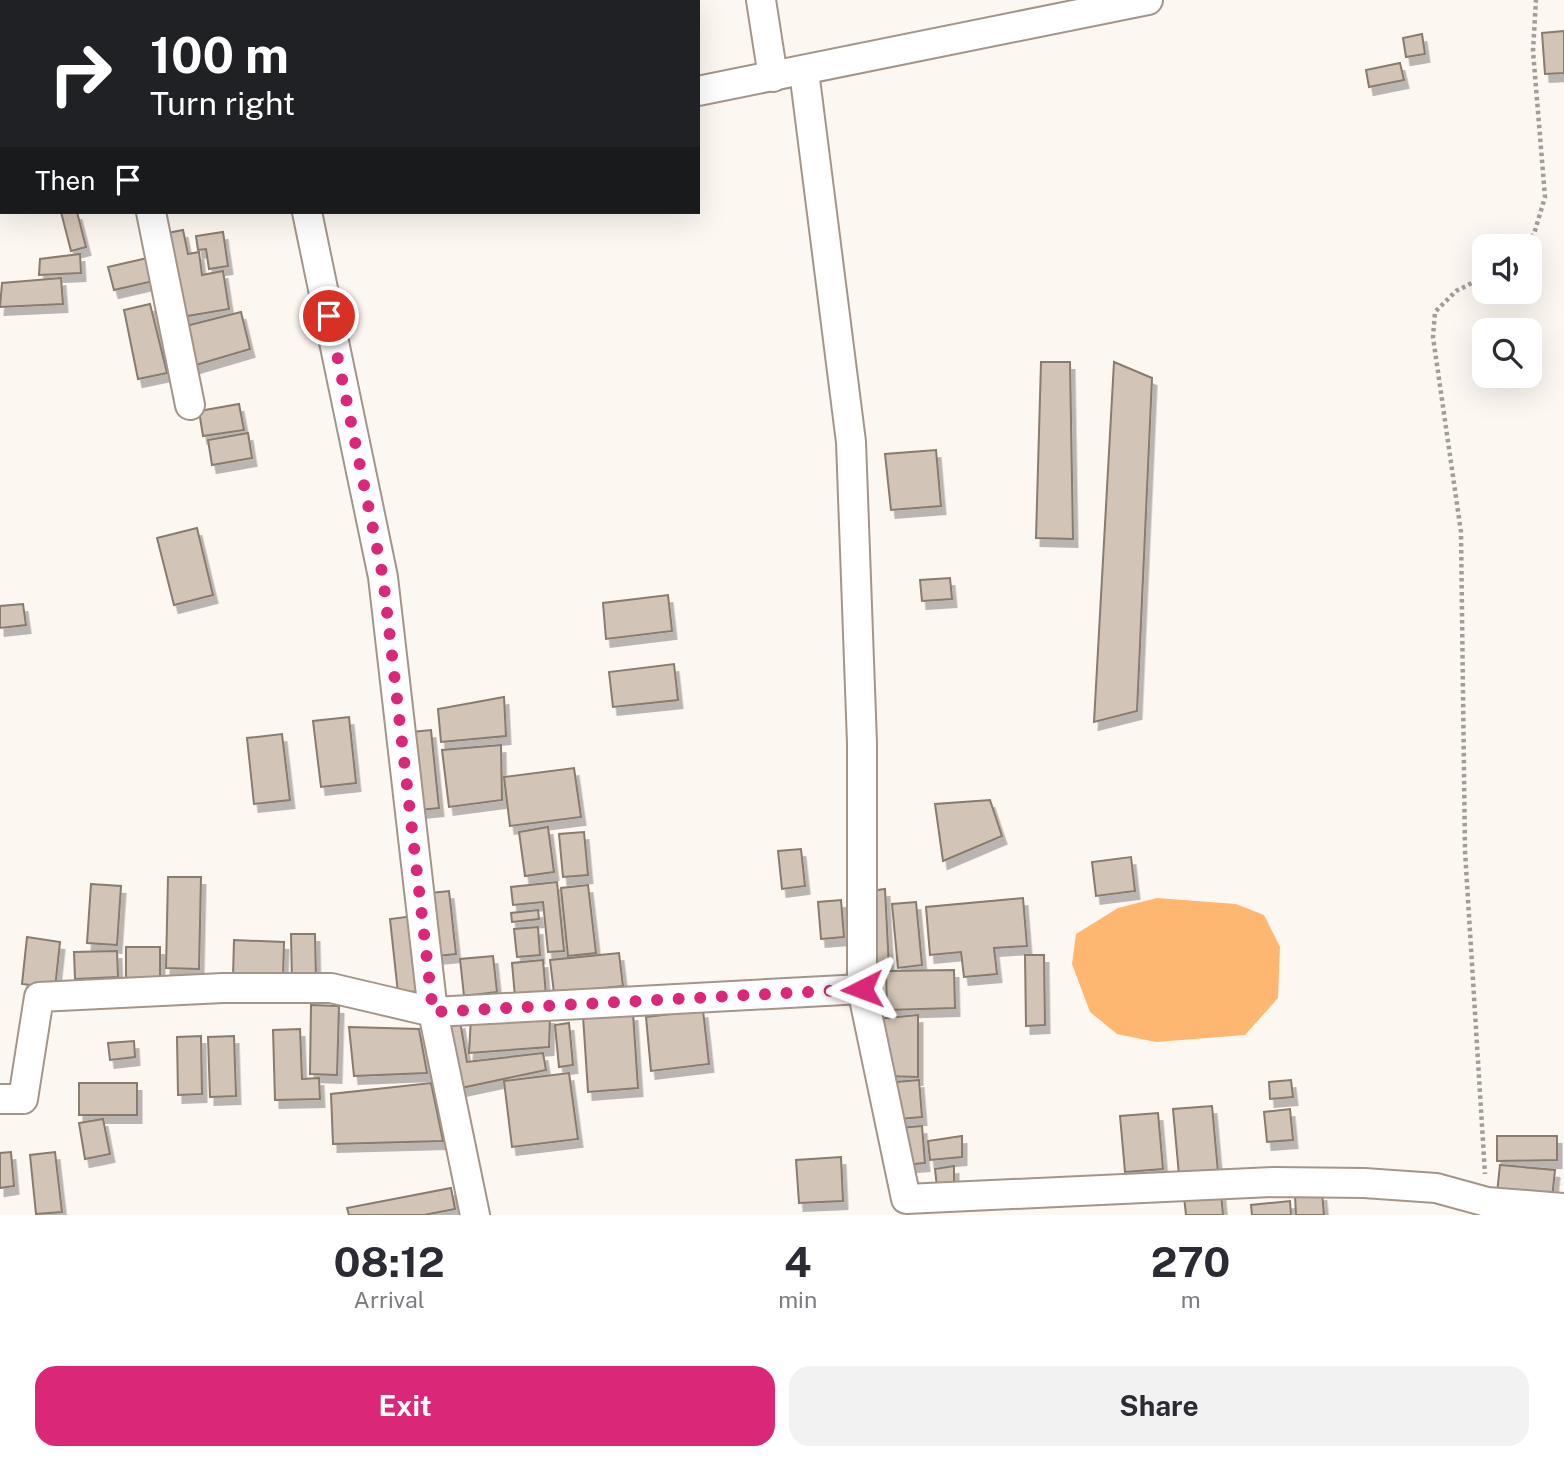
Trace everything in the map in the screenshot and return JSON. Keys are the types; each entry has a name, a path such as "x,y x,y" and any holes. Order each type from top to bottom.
{"street":[{"path":"761,0 773,77"},
{"path":"700,91 1148,0"},
{"path":"804,71 851,442 862,743 862,989 906,1199 1274,1182 1364,1183 1436,1188 1487,1202 1564,1208"},
{"path":"152,214 190,405"},
{"path":"307,214 383,577 433,1012 475,1215"},
{"path":"0,1098 23,1099 39,997 223,988 331,988 433,1012 862,989"}],"path":[{"path":"1534,234 1545,197 1533,51 1536,0"},
{"path":"1472,283 1457,291 1435,312 1433,337 1461,532 1465,851 1487,1202"}],"shaded area":[{"path":"1157,898 1236,904 1264,915 1280,947 1278,998 1245,1035 1156,1042 1117,1034 1090,1012 1072,964 1076,934 1118,908"}],"building":[{"path":"1564,31 1564,73 1545,74 1542,33"},
{"path":"1422,34 1425,54 1406,57 1403,38"},
{"path":"1400,63 1404,80 1369,87 1366,70"},
{"path":"62,214 78,214 86,247 71,251"},
{"path":"183,230 188,254 199,252 202,275 223,271 229,309 176,318 162,234"},
{"path":"223,232 228,266 209,269 206,249 198,250 196,236"},
{"path":"80,254 81,273 39,275 40,259"},
{"path":"156,256 162,279 114,290 108,267"},
{"path":"61,278 63,304 0,307 2,283"},
{"path":"150,304 167,373 138,379 124,310"},
{"path":"241,312 250,349 189,367 178,328"},
{"path":"1041,362 1070,362 1073,539 1036,538"},
{"path":"1114,362 1152,378 1137,711 1094,722"},
{"path":"239,404 244,430 203,436 199,411"},
{"path":"248,433 252,458 212,465 208,440"},
{"path":"936,450 941,506 891,510 885,454"},
{"path":"197,528 213,595 174,605 157,538"},
{"path":"950,578 952,599 922,601 920,580"},
{"path":"668,595 672,631 606,639 603,603"},
{"path":"23,604 26,625 0,628 0,606"},
{"path":"674,664 678,700 613,707 609,672"},
{"path":"504,697 506,736 441,742 438,709"},
{"path":"349,717 356,783 321,787 313,721"},
{"path":"431,730 439,808 420,810 412,732"},
{"path":"282,734 290,800 254,804 247,738"},
{"path":"501,745 502,800 449,807 442,750"},
{"path":"574,768 581,817 510,826 504,777"},
{"path":"990,800 1002,836 943,861 935,804"},
{"path":"548,827 554,872 525,876 519,832"},
{"path":"584,832 588,875 563,877 559,834"},
{"path":"801,849 805,886 782,889 778,851"},
{"path":"1131,857 1135,891 1096,896 1092,862"},
{"path":"168,877 201,877 199,969 166,968"},
{"path":"557,882 564,951 548,952 543,902 513,905 511,887"},
{"path":"91,884 121,886 117,945 87,943"},
{"path":"588,885 596,953 568,956 561,888"},
{"path":"885,889 889,968 864,968 863,892"},
{"path":"449,891 456,954 437,956 431,893"},
{"path":"1023,898 1027,946 994,948 997,974 964,977 961,952 930,955 926,907"},
{"path":"841,900 844,937 821,939 818,902"},
{"path":"916,902 922,965 898,968 892,904"},
{"path":"538,910 539,919 512,922 511,913"},
{"path":"413,916 421,991 398,993 390,919"},
{"path":"538,927 540,955 517,957 514,929"},
{"path":"291,934 315,934 316,981 292,981"},
{"path":"27,937 60,942 55,988 22,984"},
{"path":"234,940 284,942 283,978 233,977"},
{"path":"126,947 160,947 160,978 126,978"},
{"path":"117,951 118,977 75,979 74,952"},
{"path":"619,953 623,986 554,993 550,960"},
{"path":"1025,955 1044,955 1045,1025 1026,1026"},
{"path":"493,956 497,992 464,996 460,959"},
{"path":"543,960 546,995 515,997 512,963"},
{"path":"954,970 955,1008 887,1010 886,971"},
{"path":"311,1005 339,1006 337,1075 310,1074"},
{"path":"703,1010 709,1064 651,1071 646,1017"},
{"path":"633,1013 638,1088 588,1092 583,1016"},
{"path":"918,1015 918,1077 885,1076 876,1019"},
{"path":"550,1016 549,1047 469,1053 471,1018"},
{"path":"460,1021 467,1062 543,1053 546,1070 461,1088 443,1027"},
{"path":"569,1023 573,1065 559,1067 555,1025"},
{"path":"349,1027 419,1029 427,1073 354,1076"},
{"path":"300,1029 302,1079 319,1078 320,1099 275,1100 273,1030"},
{"path":"201,1036 202,1094 178,1095 177,1037"},
{"path":"234,1036 236,1096 210,1097 208,1037"},
{"path":"134,1041 135,1057 110,1060 108,1043"},
{"path":"569,1073 578,1139 512,1147 504,1081"},
{"path":"919,1080 922,1117 899,1119 896,1082"},
{"path":"1291,1080 1293,1097 1270,1099 1269,1082"},
{"path":"79,1083 137,1083 137,1115 79,1115"},
{"path":"431,1083 443,1141 333,1144 331,1094"},
{"path":"1212,1106 1218,1172 1179,1175 1173,1109"},
{"path":"1290,1109 1293,1140 1267,1142 1264,1112"},
{"path":"1158,1113 1163,1169 1125,1172 1120,1116"},
{"path":"103,1119 110,1154 85,1159 79,1123"},
{"path":"922,1126 925,1163 902,1165 899,1128"},
{"path":"962,1136 962,1157 930,1160 928,1141"},
{"path":"1497,1136 1557,1136 1557,1160 1497,1161"},
{"path":"11,1152 14,1186 0,1188 0,1153"},
{"path":"55,1152 62,1212 36,1214 30,1155"},
{"path":"841,1157 843,1201 799,1203 796,1160"},
{"path":"1500,1165 1555,1170 1552,1199 1497,1193"},
{"path":"954,1166 954,1186 937,1187 935,1169"},
{"path":"451,1188 455,1209 424,1215 349,1215 347,1208"},
{"path":"1221,1193 1223,1215 1186,1215 1184,1197"},
{"path":"1322,1193 1324,1215 1296,1215 1295,1195"},
{"path":"1290,1201 1291,1215 1252,1215 1251,1205"}],"route":[{"path":"329,316 383,577 433,1012 862,989"}]}
